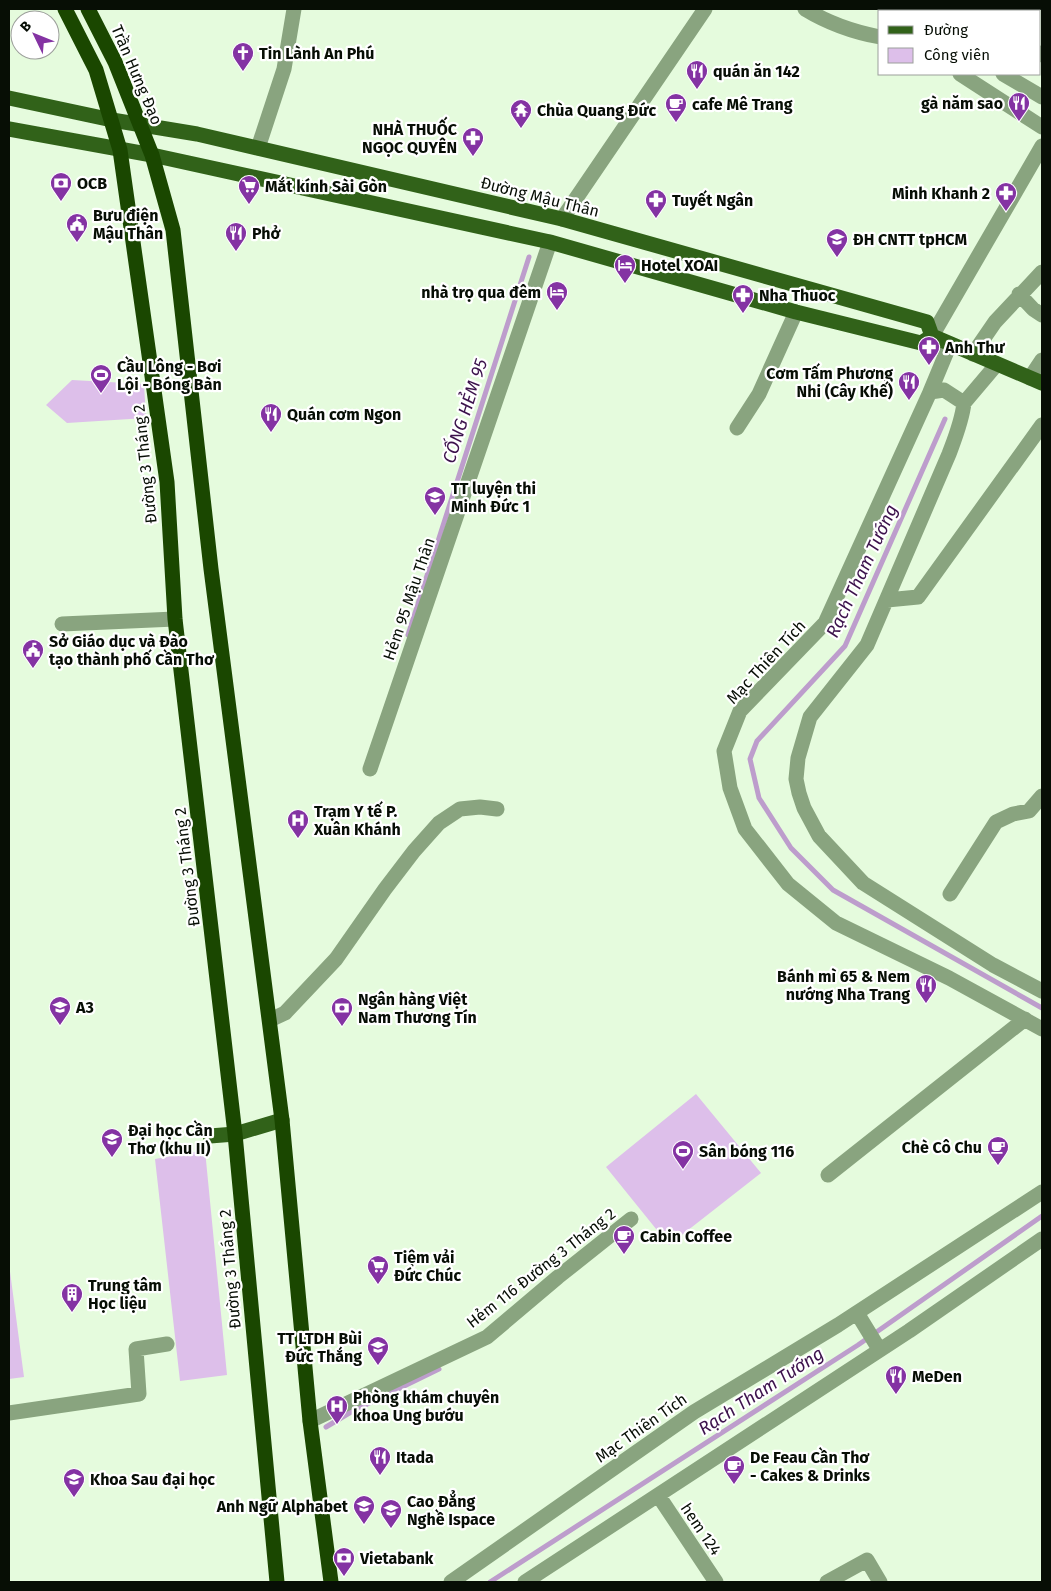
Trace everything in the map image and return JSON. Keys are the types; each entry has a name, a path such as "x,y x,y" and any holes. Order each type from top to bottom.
{"highway":[{"path":"65,9 96,70 120,150"},
{"name":"Trần Hưng Đạo","path":"88,9 115,62 152,155"},
{"name":"Đường 3 Tháng 2","path":"120,150 167,482 175,619 235,1134 277,1582"},
{"path":"152,155 173,230 211,569 282,1120 310,1421 331,1582"}],"main road":[{"name":"Đường Mậu Thân","path":"9,98 112,120 197,134 562,219 927,322 926,340"},
{"name":"Đường Mậu Thân","path":"9,129 152,155 550,242 796,312 950,344 1036,380"},
{"path":"550,242 562,219"},
{"path":"210,1136 235,1134 282,1120"}],"street":[{"path":"258,148 284,69 294,9"},
{"path":"562,219 705,9"},
{"path":"805,9 830,22 861,34 878,37"},
{"path":"962,75 1042,128"},
{"path":"1005,75 1042,97"},
{"path":"926,340 1042,146"},
{"name":"Hẻm 95 Mậu Thân","path":"370,769 550,242"},
{"path":"973,354 995,322 1019,294 1042,272"},
{"path":"1019,294 1033,309 1042,315"},
{"path":"737,428 758,394 796,312"},
{"name":"Mạc Thiên Tích","path":"950,344 825,623 740,711 724,751 730,788 745,829 788,884 836,923 949,978 1042,1029"},
{"path":"1036,380 1042,360"},
{"path":"997,364 964,403 950,454 867,645 810,717 798,758 796,779 798,793 804,808 819,836 863,883 994,965 1042,991"},
{"path":"930,392 944,390 964,403"},
{"path":"887,600 918,597 1042,425"},
{"path":"62,624 175,619"},
{"path":"950,894 996,822 1013,814 1029,811 1042,796"},
{"path":"270,1020 284,1013 336,959 385,889 414,851 439,823 460,809 480,807 497,809"},
{"path":"828,1174 1025,1019"},
{"name":"Mạc Thiên Tích","path":"451,1582 694,1412 857,1313 1042,1192"},
{"name":"Hẻm 116 Đường 3 Tháng 2","path":"310,1421 487,1337 558,1277 631,1220"},
{"path":"525,1582 879,1349 1042,1239"},
{"path":"857,1313 879,1349"},
{"path":"9,1413 139,1394 136,1349 167,1344"},
{"name":"hem 124","path":"658,1495 716,1582"},
{"path":"827,1582 867,1560 880,1582"}],"green space":[{"name":"Cầu Lông - Bơi Lội - Bóng Bàn","path":"72,380 144,384 146,418 67,423 46,405"},
{"name":"Sân bóng 116","path":"696,1094 761,1173 669,1245 606,1167"},
{"path":"205,1150 227,1375 180,1381 155,1159"},
{"path":"9,1264 24,1377 9,1379"}],"waterway":[{"name":"CỐNG HẺM 95","path":"408,635 529,257"},
{"name":"Rạch Tham Tướng","path":"945,419 845,646 757,741 750,759 759,798 791,848 833,890 1042,1008"},
{"name":"Rạch Tham Tướng","path":"490,1582 858,1345 1042,1216"},
{"path":"326,1427 351,1412 439,1369"}],"place":[{"name":"Tin Lành An Phú","path":"243,72"},
{"name":"quán ăn 142","path":"697,90"},
{"name":"gà năm sao","path":"1019,122"},
{"name":"cafe Mê Trang","path":"676,123"},
{"name":"Chùa Quang Đức","path":"521,129"},
{"name":"NHÀ THUỐC NGỌC QUYÊN","path":"473,157"},
{"name":"OCB","path":"61,202"},
{"name":"Mắt kính Sài Gòn","path":"249,205"},
{"name":"Minh Khanh 2","path":"1006,212"},
{"name":"Tuyết Ngân","path":"656,219"},
{"name":"Bưu điện Mậu Thân","path":"77,243"},
{"name":"Phở","path":"236,252"},
{"name":"ĐH CNTT tpHCM","path":"837,258"},
{"name":"Hotel XOAI","path":"625,284"},
{"name":"nhà trọ qua đêm","path":"557,311"},
{"name":"Nha Thuoc","path":"743,314"},
{"name":"Anh Thư","path":"929,366"},
{"name":"Cầu Lông - Bơi Lội - Bóng Bàn","path":"101,394"},
{"name":"Cơm Tấm Phương Nhi (Cây Khế)","path":"909,401"},
{"name":"Quán cơm Ngon","path":"271,433"},
{"name":"TT luyện thi Minh Đức 1","path":"435,516"},
{"name":"Sở Giáo dục và Đào tạo thành phố Cần Thơ","path":"33,669"},
{"name":"Trạm Y tế P. Xuân Khánh","path":"298,839"},
{"name":"Bánh mì 65 & Nem nướng Nha Trang","path":"926,1004"},
{"name":"A3","path":"60,1026"},
{"name":"Ngân hàng Việt Nam Thương Tín","path":"342,1027"},
{"name":"Đại học Cần Thơ (khu II)","path":"112,1158"},
{"name":"Chè Cô Chu","path":"998,1166"},
{"name":"Sân bóng 116","path":"683,1170"},
{"name":"Cabin Coffee","path":"624,1255"},
{"name":"Tiệm vải Đức Chúc","path":"378,1285"},
{"name":"Trung tâm Học liệu","path":"72,1313"},
{"name":"TT LTDH Bùi Đức Thắng","path":"378,1366"},
{"name":"MeDen","path":"896,1395"},
{"name":"Phòng khám chuyên khoa Ung bướu","path":"337,1425"},
{"name":"Itada","path":"380,1476"},
{"name":"De Feau Cần Thơ - Cakes & Drinks","path":"734,1485"},
{"name":"Khoa Sau đại học","path":"74,1498"},
{"name":"Anh Ngữ Alphabet","path":"364,1525"},
{"name":"Cao Đẳng Nghề Ispace","path":"391,1529"},
{"name":"Vietabank","path":"344,1577"}]}
